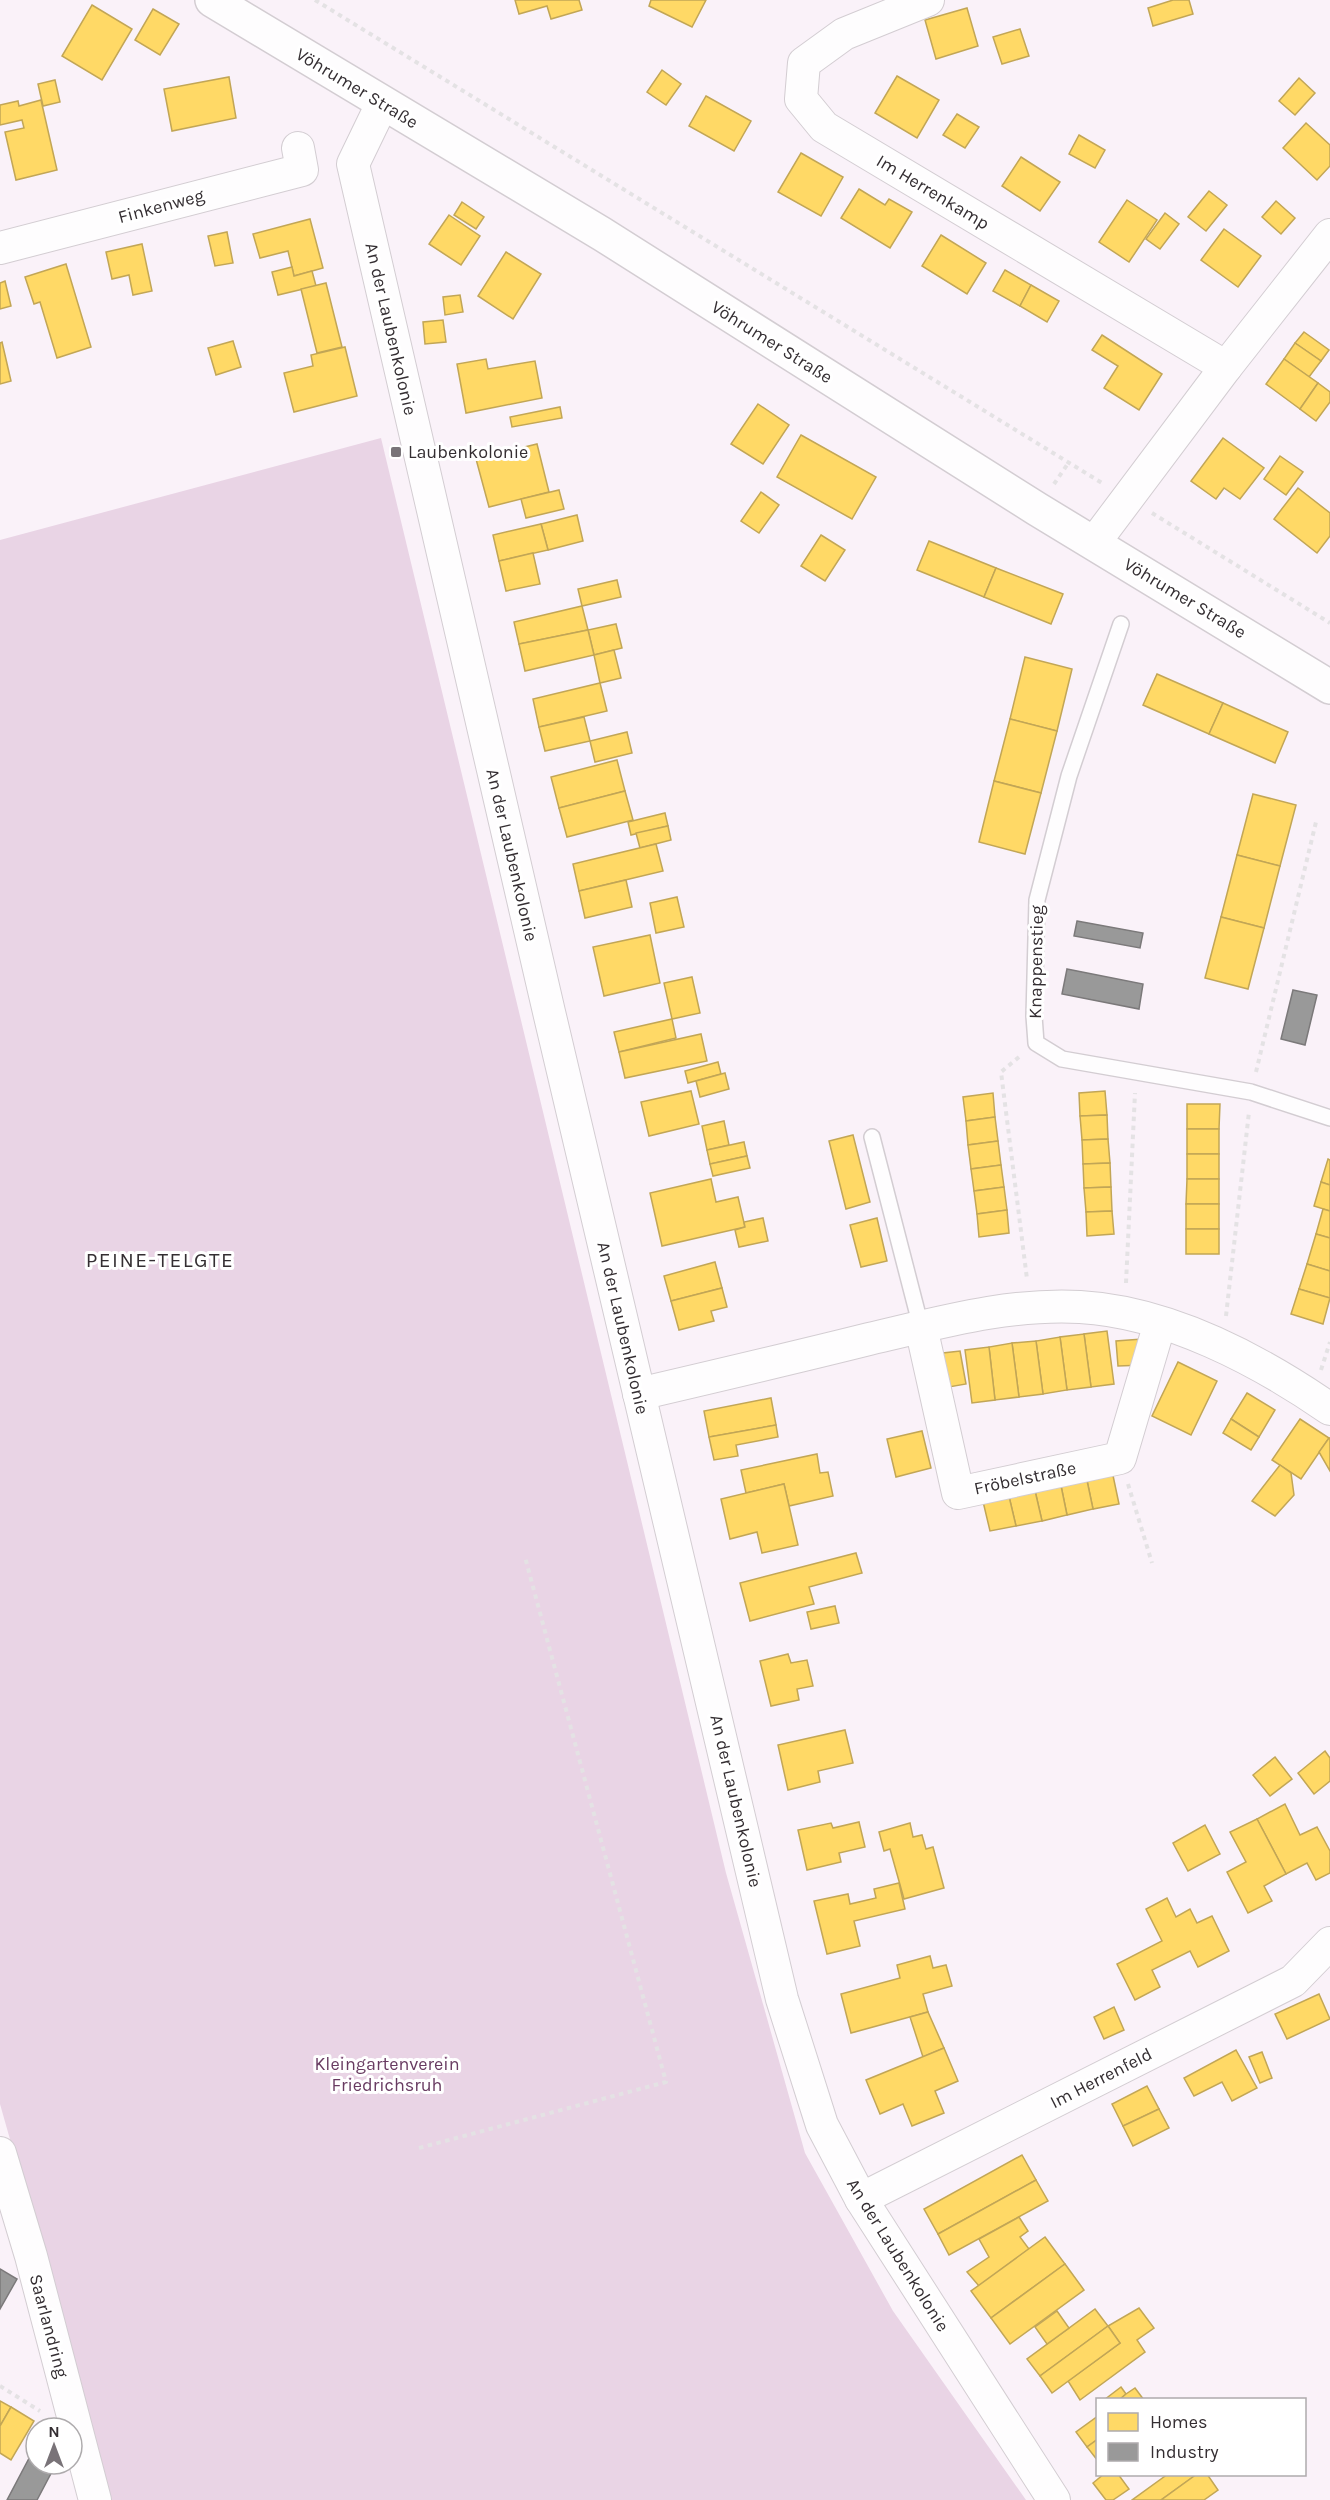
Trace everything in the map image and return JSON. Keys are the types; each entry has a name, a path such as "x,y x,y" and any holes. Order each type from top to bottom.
{"main road":[{"name":"Vöhrumer Straße","path":"212,0 382,104 603,234 1027,503 1330,687"}],"street":[{"name":"Im Herrenkamp","path":"928,0 844,34 804,63 801,99 824,127 1226,367"},
{"name":"An der Laubenkolonie","path":"382,104 353,164 782,1999 822,2126 861,2199 1054,2500"},
{"name":"Finkenweg","path":"0,248 302,170 298,148"},
{"path":"1094,543 1226,367 1330,235"},
{"path":"639,1394 1004,1309 1081,1307 1125,1313 1160,1323 1222,1346 1268,1370 1330,1409"},
{"path":"1120,1458 1160,1323"},
{"name":"Fröbelstraße","path":"921,1327 958,1493 1120,1458"},
{"name":"Im Herrenfeld","path":"861,2199 1293,1981 1330,1942"},
{"name":"Saarlandring","path":"0,2153 31,2256 95,2500"}],"lane":[{"name":"Knappenstieg","path":"1121,624 1069,776 1037,900 1034,1016 1036,1043 1062,1059 1251,1092 1330,1118"},
{"path":"872,1137 921,1327"}],"path":[{"path":"315,0 1330,623"},
{"path":"1222,1346 1251,1092 1316,822"},
{"path":"1031,1307 1001,1072 1036,1043"},
{"path":"1125,1313 1136,1071"},
{"path":"1120,1458 1152,1563"},
{"path":"419,2148 666,2082 525,1557"},
{"path":"0,2386 49,2416"}],"green space":[{"name":"Kleingartenverein Friedrichsruh","path":"381,438 726,1873 805,2153 893,2311 1026,2500 112,2500 0,2104 0,540"}],"building: Homes":[{"path":"515,0 579,0 582,10 551,19 547,6 519,14"},
{"path":"651,0 706,0 692,27 649,6"},
{"path":"1173,0 1189,0 1193,14 1153,26 1148,8"},
{"path":"92,5 132,29 102,80 62,56"},
{"path":"967,8 978,46 936,59 925,20"},
{"path":"153,9 179,24 160,55 135,40"},
{"path":"1020,29 1029,56 1002,64 993,37"},
{"path":"662,70 681,84 666,105 647,92"},
{"path":"897,76 939,100 917,138 875,113"},
{"path":"229,77 236,118 172,131 164,89"},
{"path":"1299,78 1315,93 1295,115 1279,101"},
{"path":"55,80 60,102 43,106 38,84"},
{"path":"706,96 751,121 734,151 689,126"},
{"path":"41,100 57,170 16,180 5,132 24,128 22,120 0,125 0,105 18,101 19,106"},
{"path":"957,114 979,127 965,148 943,135"},
{"path":"1306,123 1330,145 1330,166 1317,180 1283,148"},
{"path":"1079,135 1105,150 1095,168 1069,154"},
{"path":"801,153 843,177 821,216 778,192"},
{"path":"1021,157 1060,182 1040,211 1002,186"},
{"path":"859,189 885,205 889,199 912,212 890,248 841,218"},
{"path":"1209,191 1227,205 1206,231 1188,217"},
{"path":"1127,200 1157,220 1129,262 1099,242"},
{"path":"1276,201 1295,218 1281,234 1262,217"},
{"path":"462,202 484,217 476,229 454,215"},
{"path":"1165,213 1179,224 1160,249 1146,239"},
{"path":"449,215 480,236 461,265 429,244"},
{"path":"310,219 323,268 294,276 288,251 260,258 253,234"},
{"path":"1224,229 1261,256 1238,287 1201,260"},
{"path":"227,232 233,263 215,266 208,236"},
{"path":"941,235 986,263 967,294 922,266"},
{"path":"142,244 152,291 133,295 129,275 112,279 106,252"},
{"path":"506,252 541,274 513,319 478,296"},
{"path":"66,264 91,347 57,358 40,302 34,304 25,277"},
{"path":"292,267 294,276 312,271 316,286 278,295 272,272"},
{"path":"1005,270 1031,285 1020,306 993,291"},
{"path":"5,281 11,306 0,309 0,283"},
{"path":"326,283 342,347 317,353 301,289"},
{"path":"1031,285 1059,301 1047,322 1020,306"},
{"path":"460,295 463,312 445,315 443,297"},
{"path":"443,320 446,342 425,344 423,322"},
{"path":"1304,332 1329,350 1321,361 1295,343"},
{"path":"1102,335 1162,374 1139,410 1104,388 1118,366 1092,350"},
{"path":"233,341 241,367 216,375 208,348"},
{"path":"2,342 11,381 0,384 0,343"},
{"path":"1295,343 1321,361 1309,377 1284,359"},
{"path":"345,347 357,396 294,412 284,373 313,366 311,355"},
{"path":"486,359 488,369 535,361 542,398 466,413 457,364"},
{"path":"1284,359 1318,383 1300,409 1266,384"},
{"path":"1318,383 1330,392 1330,402 1316,421 1300,409"},
{"path":"758,404 789,425 763,464 731,444"},
{"path":"560,407 562,418 512,427 510,417"},
{"path":"801,435 876,477 852,519 777,477"},
{"path":"1223,438 1264,468 1240,499 1224,488 1216,499 1191,481"},
{"path":"537,444 549,492 489,507 476,459"},
{"path":"1280,456 1303,472 1286,495 1264,479"},
{"path":"1298,488 1330,513 1330,536 1317,553 1274,519"},
{"path":"559,490 564,509 526,518 521,499"},
{"path":"761,492 779,505 759,533 741,521"},
{"path":"577,515 583,541 548,550 541,524"},
{"path":"541,524 548,550 499,561 493,535"},
{"path":"821,535 845,550 825,581 801,566"},
{"path":"929,541 996,568 984,597 917,570"},
{"path":"533,553 540,584 506,591 499,561"},
{"path":"996,568 1063,594 1051,624 984,597"},
{"path":"617,580 621,597 582,606 578,589"},
{"path":"582,606 588,630 519,644 514,622"},
{"path":"616,624 622,648 594,655 588,630"},
{"path":"588,630 594,655 525,671 519,644"},
{"path":"614,650 621,678 600,683 594,655"},
{"path":"1025,657 1072,669 1057,731 1010,719"},
{"path":"1157,674 1223,703 1209,734 1143,705"},
{"path":"600,683 607,711 539,727 533,699"},
{"path":"1223,703 1288,732 1275,763 1209,734"},
{"path":"584,717 590,741 545,751 539,727"},
{"path":"1010,719 1057,731 1041,793 994,781"},
{"path":"627,732 632,753 595,762 590,741"},
{"path":"617,760 625,791 559,808 551,777"},
{"path":"994,781 1041,793 1025,854 979,842"},
{"path":"625,791 633,820 567,837 559,808"},
{"path":"1253,794 1296,805 1280,866 1237,855"},
{"path":"665,813 668,826 631,835 628,822"},
{"path":"668,826 671,840 640,848 636,833"},
{"path":"656,844 663,871 579,891 573,864"},
{"path":"1237,855 1280,866 1264,928 1221,917"},
{"path":"626,880 632,907 585,918 579,891"},
{"path":"677,897 684,927 656,933 650,903"},
{"path":"1221,917 1264,928 1248,989 1205,978"},
{"path":"650,935 660,983 604,996 593,947"},
{"path":"692,977 700,1013 672,1019 664,983"},
{"path":"672,1019 676,1038 619,1052 614,1032"},
{"path":"701,1034 707,1061 625,1078 619,1052"},
{"path":"718,1062 721,1074 688,1083 685,1071"},
{"path":"725,1073 729,1089 700,1097 696,1081"},
{"path":"691,1091 699,1124 649,1136 641,1102"},
{"path":"1105,1091 1107,1115 1080,1116 1079,1093"},
{"path":"993,1093 995,1117 966,1121 963,1097"},
{"path":"1187,1104 1220,1104 1219,1129 1187,1129"},
{"path":"1107,1115 1108,1139 1082,1140 1080,1116"},
{"path":"995,1117 998,1141 968,1145 966,1121"},
{"path":"724,1121 729,1145 707,1150 702,1126"},
{"path":"1187,1129 1219,1129 1219,1154 1187,1154"},
{"path":"853,1135 870,1202 846,1209 829,1141"},
{"path":"1108,1139 1110,1163 1083,1164 1082,1140"},
{"path":"998,1141 1001,1165 971,1169 968,1145"},
{"path":"744,1142 747,1156 710,1164 707,1150"},
{"path":"1187,1154 1219,1154 1219,1179 1187,1179"},
{"path":"747,1156 750,1168 713,1176 710,1164"},
{"path":"1328,1159 1330,1160 1330,1185 1321,1182"},
{"path":"1110,1163 1111,1187 1084,1188 1083,1164"},
{"path":"1001,1165 1004,1187 974,1191 971,1169"},
{"path":"711,1179 716,1202 738,1197 745,1227 662,1246 650,1193"},
{"path":"1187,1179 1219,1179 1219,1204 1186,1204"},
{"path":"1321,1182 1330,1185 1330,1211 1314,1206"},
{"path":"1004,1187 1007,1210 977,1214 974,1191"},
{"path":"1111,1187 1112,1211 1086,1212 1084,1188"},
{"path":"1186,1204 1219,1204 1219,1229 1186,1229"},
{"path":"1323,1209 1330,1211 1330,1238 1316,1234"},
{"path":"1007,1210 1009,1233 979,1237 977,1214"},
{"path":"1112,1211 1114,1234 1087,1236 1086,1212"},
{"path":"763,1218 768,1241 739,1247 735,1230 745,1227 744,1222"},
{"path":"877,1218 887,1261 861,1267 850,1225"},
{"path":"1186,1229 1219,1229 1219,1254 1186,1254"},
{"path":"1316,1234 1330,1238 1330,1271 1307,1264"},
{"path":"715,1262 722,1288 671,1301 664,1276"},
{"path":"1307,1264 1330,1271 1330,1298 1299,1289"},
{"path":"722,1288 727,1307 711,1311 714,1321 679,1330 671,1301"},
{"path":"1299,1289 1330,1298 1323,1324 1291,1314"},
{"path":"1107,1331 1114,1384 1091,1387 1084,1334"},
{"path":"1084,1334 1091,1387 1067,1390 1060,1337"},
{"path":"1060,1337 1067,1390 1043,1394 1036,1341"},
{"path":"1142,1339 1144,1365 1118,1366 1116,1341"},
{"path":"1036,1341 1043,1394 1019,1397 1012,1343"},
{"path":"1012,1343 1019,1397 995,1400 989,1347"},
{"path":"989,1347 995,1400 972,1403 965,1350"},
{"path":"960,1351 966,1384 949,1387 943,1353"},
{"path":"1178,1362 1217,1381 1191,1435 1152,1416"},
{"path":"1247,1393 1275,1410 1259,1437 1231,1419"},
{"path":"771,1398 776,1425 709,1437 704,1411"},
{"path":"1231,1419 1259,1437 1251,1450 1223,1433"},
{"path":"1300,1419 1329,1438 1301,1479 1272,1460"},
{"path":"776,1425 778,1437 736,1445 738,1456 714,1460 709,1437"},
{"path":"922,1431 931,1468 896,1477 887,1439"},
{"path":"1330,1438 1330,1471 1319,1452"},
{"path":"817,1454 820,1473 828,1472 833,1496 789,1506 784,1484 746,1493 741,1470"},
{"path":"1280,1465 1291,1473 1294,1495 1275,1516 1252,1501"},
{"path":"1111,1466 1119,1504 1093,1509 1085,1471"},
{"path":"1085,1471 1093,1509 1067,1515 1059,1476"},
{"path":"1059,1476 1067,1515 1042,1521 1033,1482"},
{"path":"1033,1482 1042,1521 1016,1526 1007,1488"},
{"path":"784,1484 798,1545 762,1553 757,1532 730,1539 721,1499"},
{"path":"1007,1488 1016,1526 990,1531 981,1493"},
{"path":"856,1553 862,1573 809,1587 814,1604 750,1621 740,1583"},
{"path":"835,1606 839,1623 811,1629 807,1612"},
{"path":"788,1654 791,1663 807,1660 813,1686 797,1689 799,1700 771,1706 760,1661"},
{"path":"845,1730 853,1763 818,1771 820,1782 788,1790 778,1745"},
{"path":"1325,1751 1330,1758 1330,1781 1314,1794 1298,1773"},
{"path":"1275,1757 1292,1779 1270,1796 1253,1775"},
{"path":"1285,1804 1300,1835 1317,1827 1330,1851 1330,1873 1316,1880 1307,1863 1286,1874 1257,1819"},
{"path":"1257,1819 1286,1874 1264,1886 1272,1901 1248,1913 1227,1872 1246,1862 1230,1832"},
{"path":"859,1822 865,1847 839,1853 841,1862 807,1870 798,1830 831,1823 833,1828"},
{"path":"910,1823 913,1837 922,1835 926,1849 933,1847 944,1888 904,1899 890,1849 884,1851 879,1832"},
{"path":"1205,1825 1220,1854 1188,1871 1173,1843"},
{"path":"899,1883 905,1909 854,1921 860,1946 827,1954 814,1901 848,1894 850,1904 876,1898 874,1889"},
{"path":"1167,1898 1176,1917 1190,1909 1197,1923 1212,1916 1229,1951 1198,1967 1190,1951 1152,1970 1160,1987 1135,2000 1117,1964 1162,1941 1146,1909"},
{"path":"930,1956 933,1968 946,1965 952,1986 923,1994 928,2012 851,2033 841,1994 900,1978 897,1965"},
{"path":"1319,1994 1330,2019 1287,2039 1275,2014"},
{"path":"1114,2007 1124,2030 1104,2039 1094,2017"},
{"path":"928,2012 944,2048 923,2057 910,2017"},
{"path":"944,2048 958,2081 935,2091 944,2113 912,2126 903,2104 880,2114 866,2080"},
{"path":"1236,2050 1257,2088 1232,2101 1222,2082 1194,2096 1184,2078"},
{"path":"1262,2052 1272,2078 1260,2083 1249,2057"},
{"path":"1147,2086 1159,2109 1123,2126 1112,2104"},
{"path":"1159,2109 1169,2128 1133,2146 1123,2126"},
{"path":"1022,2155 1036,2180 938,2234 924,2209"},
{"path":"1036,2180 1048,2201 949,2255 938,2234"},
{"path":"1019,2217 1028,2231 1020,2237 1029,2249 979,2286 967,2272 989,2257 979,2239"},
{"path":"1045,2237 1065,2264 991,2318 971,2291"},
{"path":"1065,2264 1084,2290 1010,2344 991,2318"},
{"path":"1139,2308 1154,2328 1137,2340 1145,2352 1080,2400 1068,2381 1120,2343 1108,2326"},
{"path":"1095,2309 1108,2326 1040,2376 1027,2359"},
{"path":"1057,2311 1069,2328 1047,2344 1035,2327"},
{"path":"1108,2326 1120,2343 1052,2393 1040,2376"},
{"path":"1121,2387 1126,2394 1121,2398 1107,2398"},
{"path":"1135,2388 1142,2398 1121,2398"},
{"path":"0,2401 11,2407 0,2426"},
{"path":"11,2407 26,2416 24,2438 11,2460 0,2453 0,2426"},
{"path":"1096,2417 1096,2440 1087,2447 1076,2432"},
{"path":"1096,2440 1096,2458 1087,2447"},
{"path":"1102,2476 1119,2476 1129,2489 1113,2500 1106,2500 1093,2483"},
{"path":"1165,2476 1194,2476 1161,2500 1132,2500"},
{"path":"1194,2476 1208,2476 1218,2490 1204,2500 1161,2500"}],"building: Industry":[{"path":"1077,921 1143,933 1140,948 1074,936"},
{"path":"1067,969 1143,984 1139,1009 1062,994"},
{"path":"1293,990 1317,995 1305,1045 1281,1039"},
{"path":"0,2269 17,2279 0,2309"},
{"path":"24,2468 24,2476 50,2476 37,2500 7,2500"}],"place":[{"name":"Laubenkolonie","path":"396,452"}],"district":[{"name":"PEINE-TELGTE","path":"160,1260"}]}
